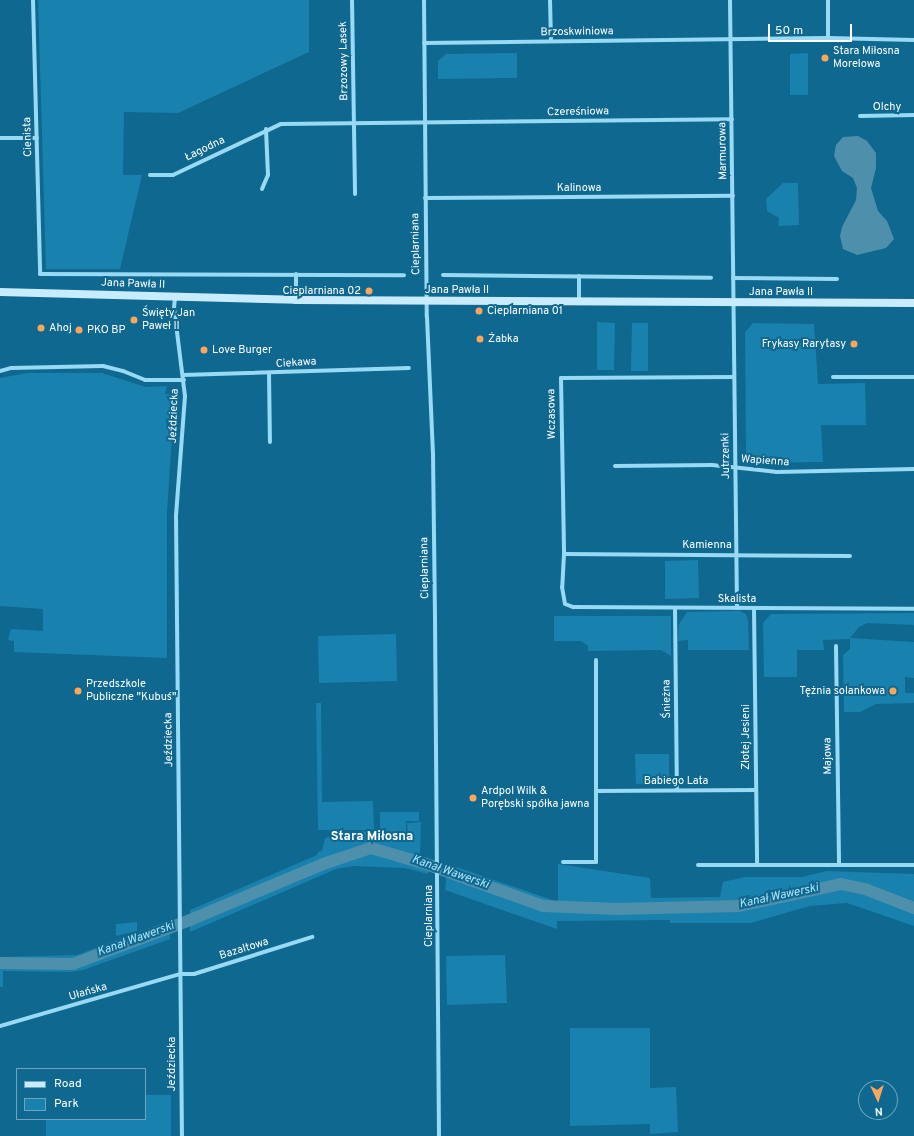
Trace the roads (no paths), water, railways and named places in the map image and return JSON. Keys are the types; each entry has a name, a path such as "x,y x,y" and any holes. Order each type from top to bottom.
{"street":[{"name":"Cienista","path":"33,0 40,274 296,274"},
{"name":"Brzozowy Lasek","path":"352,0 353,122"},
{"name":"Cieplarniana","path":"424,0 424,123 427,300 433,453 438,860 439,1136"},
{"path":"550,0 550,41"},
{"name":"Marmurowa","path":"730,0 734,303"},
{"path":"828,0 828,38"},
{"name":"Brzoskwiniowa","path":"424,43 828,38 914,40"},
{"name":"Olchy","path":"860,116 914,115"},
{"name":"Czereśniowa","path":"424,123 732,120"},
{"path":"353,122 355,194"},
{"name":"Łagodna","path":"150,175 173,175 281,124 353,122 424,123"},
{"path":"262,189 268,175 266,130"},
{"path":"0,138 37,138"},
{"name":"Kalinowa","path":"425,198 733,196"},
{"path":"296,300 296,274 404,275"},
{"path":"443,275 711,278"},
{"path":"579,276 579,301"},
{"path":"734,278 837,279"},
{"name":"Jana Pawła II","path":"0,292 296,300 914,303"},
{"name":"Jeździecka","path":"175,297 174,308 184,378 183,439 176,515 182,1136"},
{"name":"Jutrzenki","path":"734,303 737,608"},
{"name":"Ciekawa","path":"0,371 11,368 103,366 123,370 145,380 302,371 409,368"},
{"path":"269,374 270,442"},
{"name":"Wczasowa","path":"563,600 564,554 561,378 734,377"},
{"path":"833,377 914,377"},
{"name":"Wapienna","path":"615,466 712,465 777,472 914,469"},
{"name":"Kamienna","path":"564,554 736,554 850,556"},
{"name":"Skalista","path":"563,600 574,607 914,609"},
{"name":"Śnieżna","path":"675,608 677,790"},
{"name":"Złotej Jesieni","path":"754,609 757,865"},
{"name":"Majowa","path":"836,646 839,865"},
{"path":"563,862 596,862 596,660"},
{"name":"Babiego Lata","path":"596,791 756,790"},
{"path":"698,865 914,865"},
{"name":"Bazaltowa","path":"180,974 194,974 312,937"},
{"name":"Ułańska","path":"0,1026 180,974"}],"waterway":[{"name":"Kanał Wawerski","path":"0,963 73,964 190,920 323,864 371,848 426,864 543,906 617,909 739,906 841,884 865,889 914,908"}],"place":[{"name":"Stara Miłosna Morelowa","path":"825,58"},
{"name":"Cieplarniana 02","path":"369,291"},
{"name":"Cieplarniana 01","path":"479,311"},
{"name":"Święty Jan Paweł II","path":"134,320"},
{"name":"Ahoj","path":"41,328"},
{"name":"PKO BP","path":"79,330"},
{"name":"Żabka","path":"480,339"},
{"name":"Frykasy Rarytasy","path":"854,344"},
{"name":"Love Burger","path":"204,350"},
{"name":"Przedszkole Publiczne \"Kubuś\"","path":"78,691"},
{"name":"Tężnia solankowa","path":"893,691"},
{"name":"Ardpol Wilk & Porębski spółka jawna","path":"473,798"}],"district":[{"name":"Stara Miłosna","path":"372,837"}]}
